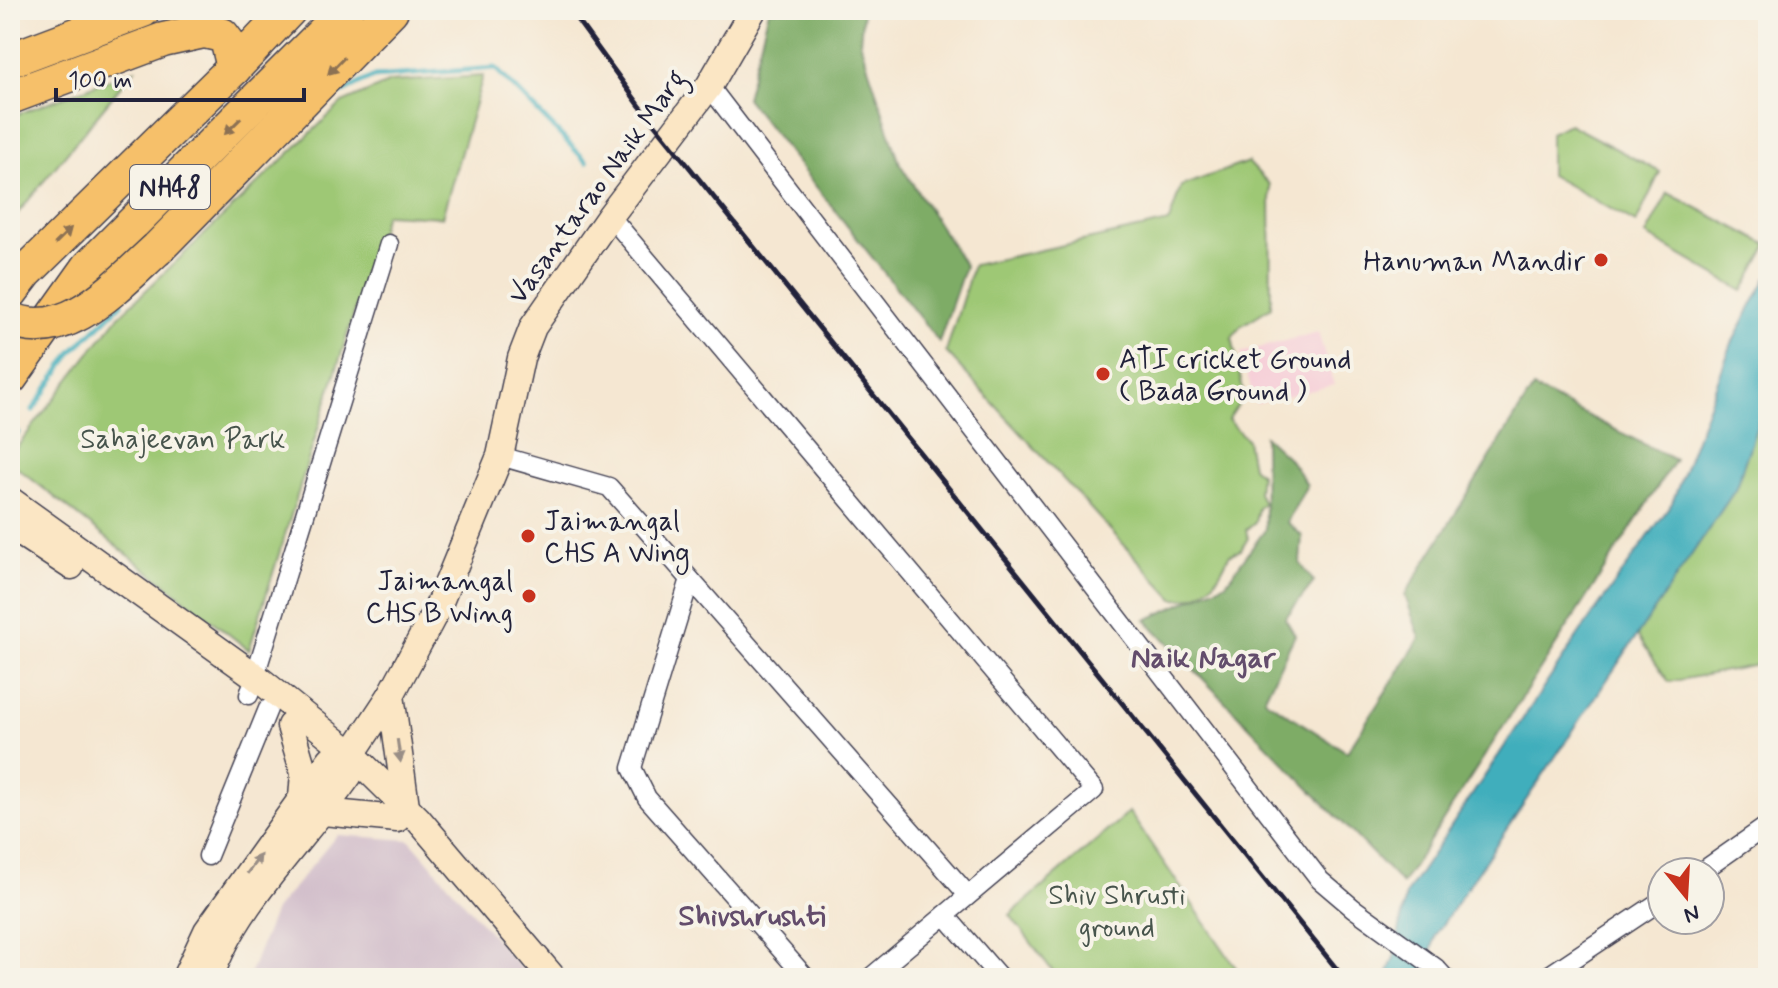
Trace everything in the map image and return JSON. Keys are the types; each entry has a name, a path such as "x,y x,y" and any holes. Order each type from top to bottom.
{"highway":[{"path":"10,60 143,10"},
{"name":"NH48","path":"10,293 26,272 289,10"},
{"name":"NH48","path":"10,378 89,267 346,10"},
{"path":"10,319 21,324 53,324 84,310 116,287 391,10"},
{"path":"10,97 163,40 204,31 222,35 228,43 234,68"}],"street":[{"name":"Vasantarao Naik Marg","path":"185,978 197,950 228,917 391,695 437,609 500,456 521,358 533,327 610,216 709,86 753,10"},
{"path":"709,86 1320,880 1440,973"},
{"path":"610,216 1094,790 870,978"},
{"path":"208,856 389,244"},
{"path":"500,456 609,487 968,895"},
{"path":"10,500 344,763 401,813 553,978"},
{"path":"10,526 257,694 290,726 344,763"},
{"path":"690,579 632,768 647,798 806,978"},
{"path":"391,695 401,813 534,978"},
{"path":"290,726 313,805 401,813"},
{"path":"1724,856 1768,825"},
{"path":"1545,978 1646,911"},
{"path":"945,915 1000,978"},
{"name":"Vasantarao Naik Marg","path":"210,978 228,917"}],"shaded area":[{"path":"1318,332 1334,385 1256,404 1240,353"},
{"path":"337,835 410,840 529,978 248,978 275,910"}],"green space":[{"path":"769,10 863,10 860,42 900,164 965,266 939,342 746,98"},
{"path":"134,70 10,223 10,117"},
{"name":"Sahajeevan Park","path":"483,76 442,217 385,214 249,650 10,462 10,456 117,318 342,103 390,82"},
{"path":"1569,124 1660,172 1636,223 1550,175 1550,133"},
{"name":"ATI cricket Ground ( Bada Ground )","path":"1248,162 1270,185 1271,307 1241,326 1232,337 1244,396 1228,420 1247,440 1252,467 1260,474 1258,492 1263,504 1258,508 1255,523 1246,530 1248,538 1241,550 1229,555 1209,587 1194,597 1174,599 946,352 973,265 1169,222 1181,186"},
{"path":"1668,193 1768,245 1743,291 1646,235"},
{"path":"1533,388 1675,460 1402,884 1146,620 1226,583 1265,530 1264,436 1290,460 1307,485 1287,522 1302,536 1300,563 1314,582 1285,618 1295,635 1264,699 1347,752 1420,638 1405,595"},
{"path":"1768,394 1768,663 1669,682 1637,635 1735,490"},
{"name":"Shiv Shrusti ground","path":"1129,812 1243,978 1058,978 1010,915"}],"water":[{"path":"1768,276 1768,394 1735,490 1436,934 1424,978 1386,978 1395,954 1406,894 1584,627 1672,503 1732,343"}],"waterway":[{"path":"269,158 331,98 373,77 495,68 587,162"},
{"path":"33,410 72,352 122,303"},
{"path":"10,443 18,432"}],"railway":[{"path":"570,10 640,106 1344,978"}],"place":[{"name":"Hanuman Mandir","path":"1601,260"},
{"name":"ATI cricket Ground ( Bada Ground )","path":"1103,374"},
{"name":"Jaimangal CHS A Wing","path":"528,536"},
{"name":"Jaimangal CHS B Wing","path":"529,596"}],"district":[{"name":"Naik Nagar","path":"1203,657"},
{"name":"Shivshrushti","path":"752,915"}]}
